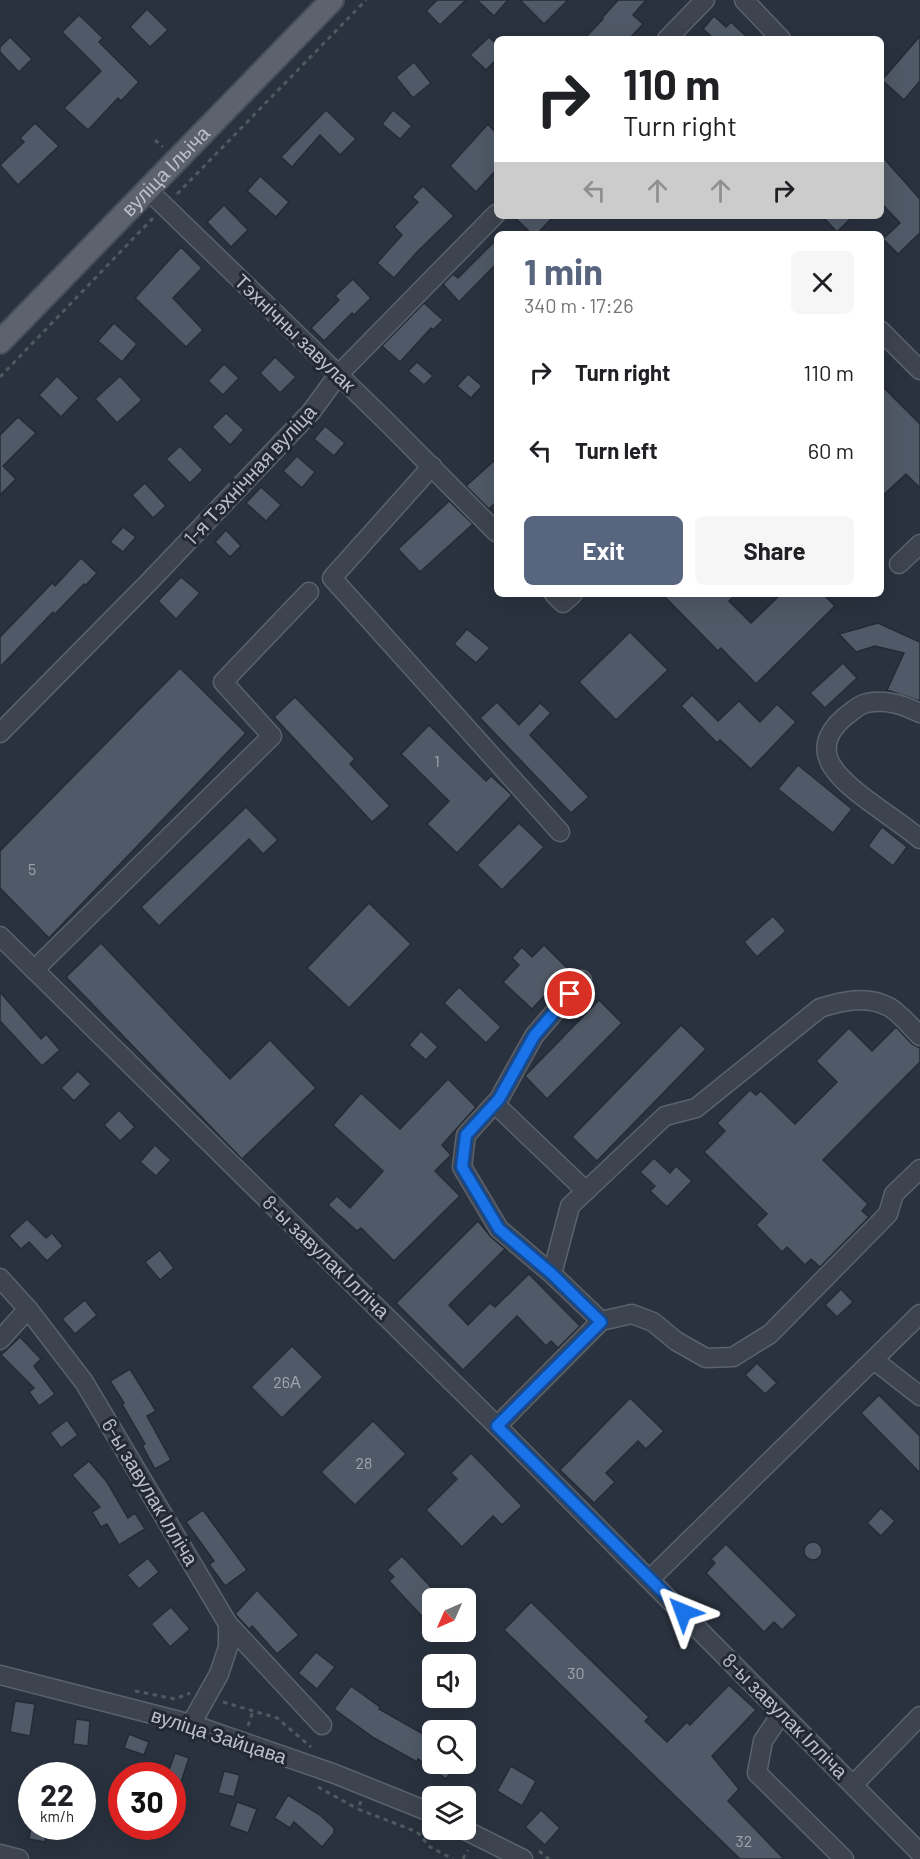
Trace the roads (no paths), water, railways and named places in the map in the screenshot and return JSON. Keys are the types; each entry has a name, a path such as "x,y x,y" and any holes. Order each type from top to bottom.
{"main road":[{"name":"вуліца Ільіча","path":"0,342 332,0"}],"street":[{"path":"670,36 705,0"},
{"path":"744,0 778,36"},
{"name":"Тэхнічны завулак","path":"148,190 437,471 494,530"},
{"name":"1-я Тэхнічная вуліца","path":"0,733 150,581 311,412 338,375 494,216"},
{"path":"884,334 920,370"},
{"path":"437,471 332,578 560,832"},
{"path":"899,564 920,544"},
{"path":"33,970 272,736 223,682 309,592"},
{"path":"557,597 562,603 569,597"},
{"path":"918,833 842,780 826,755 826,745 829,735 842,719 864,703 884,701 920,713"},
{"name":"8-ы завулак Ілліча","path":"0,936 650,1579 853,1785 917,1855"},
{"path":"582,980 534,1036 495,1104 466,1135 462,1167 499,1229 552,1274 601,1322"},
{"path":"552,1274 570,1206 665,1116 696,1108 820,1008 841,1002 863,1000 889,1007 920,1036"},
{"path":"495,1104 586,1191"},
{"path":"497,1426 601,1322 632,1314 653,1322 676,1341 706,1358 733,1357 770,1334 888,1214 894,1194 920,1168"},
{"name":"6-ы завулак Ілліча","path":"0,1278 28,1309 84,1382 228,1624 322,1725"},
{"path":"0,1340 28,1309"},
{"path":"650,1579 920,1314"},
{"path":"874,1360 920,1396"},
{"path":"191,1724 219,1674 228,1647 228,1624"},
{"name":"вуліца Зайцава","path":"0,1675 191,1724 325,1771 422,1809"},
{"path":"781,1714 763,1741 757,1773 844,1859"},
{"path":"853,1785 920,1716"},
{"path":"476,1836 523,1859"},
{"path":"0,1854 19,1859"}]}
